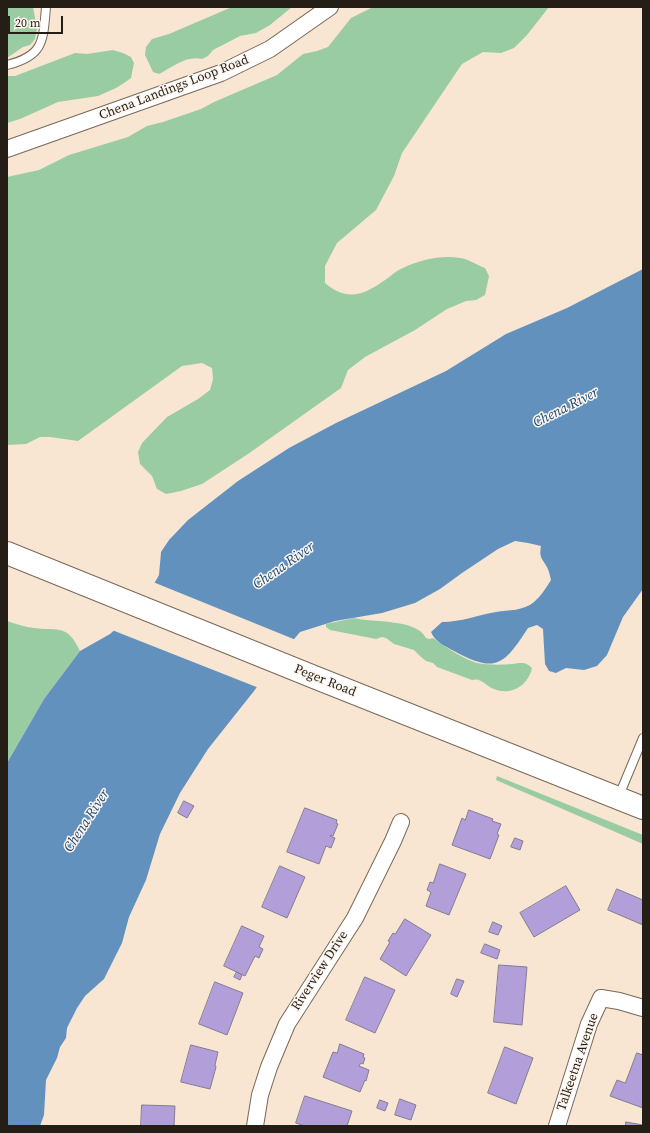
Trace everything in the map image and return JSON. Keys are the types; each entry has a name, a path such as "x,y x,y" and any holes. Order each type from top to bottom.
{"main road":[{"name":"Peger Road","path":"7,553 643,808"}],"street":[{"name":"Chena Landings Loop Road","path":"7,150 221,73 270,49 330,7"},
{"name":"Riverview Drive","path":"255,1126 260,1095 269,1067 287,1024 355,918 394,841 401,822"},
{"name":"Talkeetna Avenue","path":"557,1126 588,1024 601,998 619,1001 643,1008"}],"lane":[{"path":"7,65 21,62 37,49 44,34 46,7"},
{"path":"618,798 643,738"}],"green space":[{"path":"7,7 33,7 37,29 35,39 30,45 23,47 7,58"},
{"path":"232,7 292,7 270,25 256,33 240,36 213,50 208,56 202,59 196,58 185,60 159,74 153,72 145,55 146,47 152,39 169,34"},
{"path":"373,7 549,7 527,35 514,48 501,53 483,52 462,64 402,153 394,176 376,210 337,243 325,266 325,283 341,293 355,294 363,293 398,270 410,265 445,257 460,258 485,268 489,276 485,295 476,300 466,301 447,309 415,330 365,357 348,370 341,388 248,454 202,484 181,491 166,494 157,489 152,476 140,464 138,452 142,443 167,417 198,399 210,390 213,379 212,368 202,363 182,366 78,441 40,437 26,444 7,445 7,177 39,170 69,155 128,137 147,126 201,109 277,75 303,54 328,47 351,18"},
{"path":"113,50 131,57 134,63 131,78 124,83 98,96 58,102 20,119 7,123 7,76 15,76 75,53 87,54"},
{"path":"354,618 393,622 413,627 421,632 426,638 433,638 466,659 477,663 499,665 523,663 532,668 527,680 518,688 500,691 491,688 478,680 472,680 437,667 433,663 426,661 414,650 394,644 386,638 382,637 376,639 330,630 326,627 326,624"},
{"path":"7,621 31,628 62,630 71,636 80,651 44,699 7,763"},
{"path":"497,776 643,835 643,844 496,780"}],"water":[{"name":"Chena River","path":"643,269 643,589 623,617 607,655 597,666 584,670 566,668 556,673 549,671 545,664 543,629 537,625 528,628 520,641 505,658 490,664 468,658 444,645 435,638 431,632 442,622 456,621 496,612 521,609 530,605 541,595 551,580 548,569 542,560 540,550 541,546 515,541 498,549 440,589 415,603 382,613 335,621 300,632 274,663 208,749 180,793 160,834 146,880 129,917 122,943 104,979 85,996 67,1028 66,1038 60,1047 57,1058 46,1080 44,1115 40,1126 7,1126 7,763 44,699 80,651 110,634 142,605 159,575 161,552 169,540 188,520 238,481 289,448 336,423 446,371 506,334 567,308"}],"pier":[{"path":"153,582 296,640 275,664 259,688 112,630 140,604"}],"building":[{"path":"184,801 194,806 187,818 178,813"},
{"path":"305,808 337,820 336,823 338,824 333,836 330,836 335,838 331,848 326,846 319,864 287,852"},
{"path":"469,810 493,819 492,821 501,824 497,834 499,835 490,859 452,845 462,818 465,820"},
{"path":"515,838 523,841 520,850 511,847"},
{"path":"440,864 466,874 449,915 426,906 431,892 427,890 430,882 433,883"},
{"path":"280,866 305,877 287,918 262,907"},
{"path":"566,886 580,910 534,937 520,913"},
{"path":"617,889 643,900 643,925 608,910"},
{"path":"405,919 431,935 406,976 380,959 390,942 388,941 393,933 395,934"},
{"path":"493,922 502,926 498,935 489,932"},
{"path":"242,926 264,936 259,947 263,949 259,958 255,956 245,976 224,966"},
{"path":"485,944 500,950 497,959 481,953"},
{"path":"499,965 527,967 522,1025 494,1022"},
{"path":"237,972 242,975 240,980 234,977"},
{"path":"365,977 395,990 375,1033 346,1020"},
{"path":"457,979 464,981 457,997 451,994"},
{"path":"215,982 243,993 227,1035 199,1024"},
{"path":"340,1044 364,1054 363,1057 365,1058 363,1064 361,1063 359,1066 369,1070 366,1081 365,1080 360,1092 323,1077 333,1052 337,1053"},
{"path":"191,1045 218,1052 215,1065 216,1067 210,1089 181,1082"},
{"path":"505,1047 533,1058 516,1104 488,1093"},
{"path":"637,1053 643,1055 643,1108 610,1096 617,1080 625,1083"},
{"path":"305,1096 352,1111 347,1126 305,1126 296,1123"},
{"path":"400,1099 416,1105 411,1120 395,1115"},
{"path":"380,1100 388,1103 385,1111 377,1108"},
{"path":"142,1105 175,1106 174,1126 141,1126"},
{"path":"626,1122 643,1125 643,1126 626,1126"}]}
